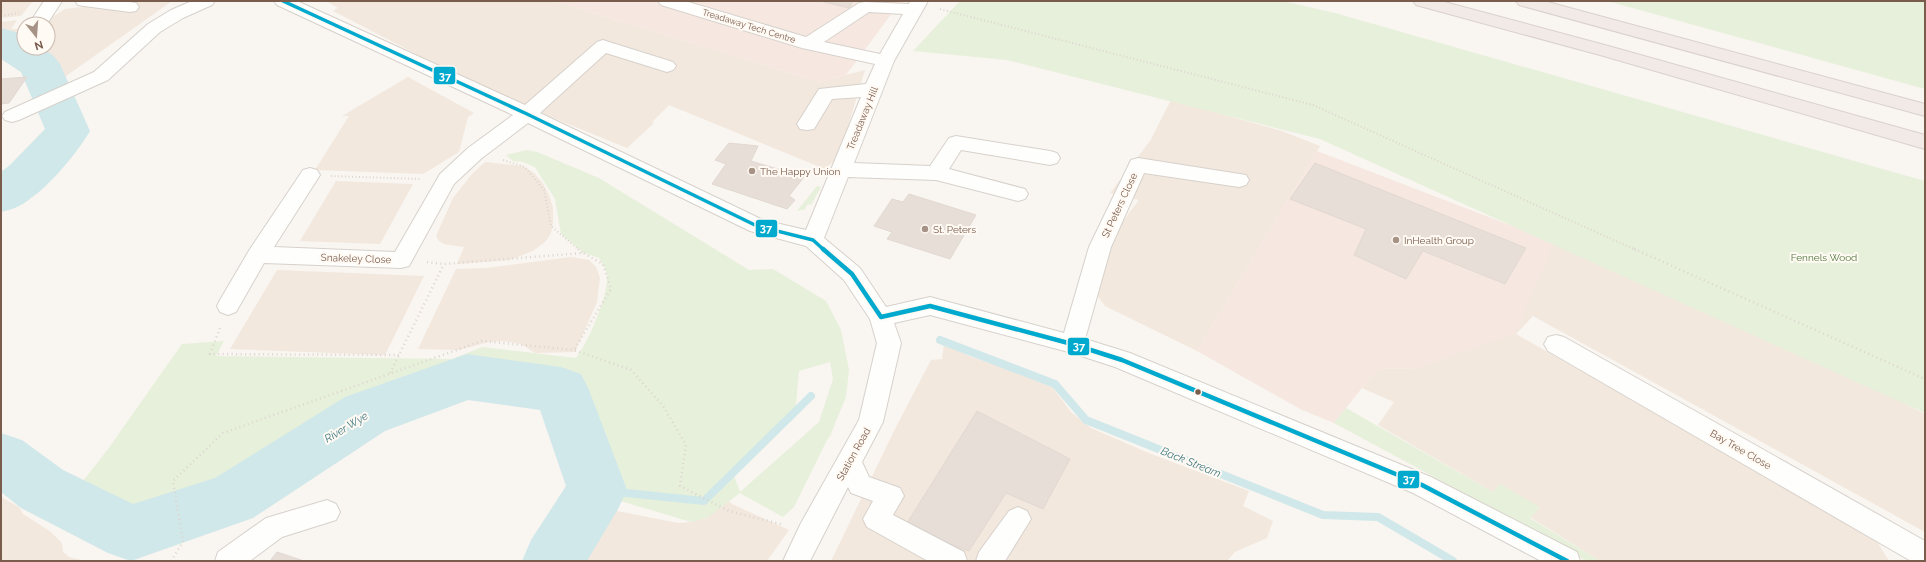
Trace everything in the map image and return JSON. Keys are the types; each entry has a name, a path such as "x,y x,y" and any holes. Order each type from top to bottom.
{"highway":[{"path":"1422,1 1606,51 1925,142"},
{"path":"1525,1 1925,110"}],"street":[{"path":"43,16 53,1"},
{"path":"84,1 130,7"},
{"path":"12,116 101,76 154,28 177,14 206,1"},
{"path":"283,1 526,114 756,226 813,240"},
{"name":"Treadaway Tech Centre","path":"668,1 808,44 885,61"},
{"name":"Treadaway Tech Centre","path":"808,44 865,7 917,4"},
{"name":"Treadaway Hill","path":"813,240 885,61 917,4"},
{"name":"Snakeley Close","path":"258,255 400,260 447,179 475,153 526,114 603,46 667,66"},
{"path":"807,124 826,94 873,90"},
{"path":"936,173 956,143 1050,158"},
{"name":"St Peters Close","path":"1072,344 1100,247 1138,165 1239,180"},
{"path":"841,170 936,173 1018,194"},
{"path":"228,306 258,255 310,175"},
{"name":"Station Road","path":"796,561 810,532 871,422 889,343 881,317 852,274 813,240"},
{"path":"881,317 930,306 1072,344 1122,360 1422,485 1563,560"},
{"name":"Bay Tree Close","path":"1556,344 1925,555"},
{"path":"849,461 860,485 891,496 876,520 954,561"},
{"path":"228,561 275,527 327,512"},
{"path":"989,561 1018,519"}],"path":[{"path":"917,4 1313,105 1925,379"},
{"path":"1,16 12,14"},
{"path":"475,153 525,167 544,190 551,226 583,253 603,264 611,290 574,350"},
{"path":"310,175 447,179"},
{"path":"400,260 444,264 583,253"},
{"path":"390,374 444,264"},
{"path":"228,306 210,354 399,355"},
{"path":"171,561 183,542 173,481 223,433 482,341 574,350 631,370 663,406 686,445 680,486 729,511 810,532"}],"shaded area":[{"path":"1,1 33,1 21,16 1,18"},
{"path":"86,1 172,1 52,86 40,60 33,56 56,56 56,16 54,16 65,9 82,7"},
{"path":"326,1 554,1 819,82 865,70 839,156 825,169 669,105 652,122 654,123 627,148 551,117 422,57 333,11 338,8"},
{"path":"554,1 901,1 846,75 819,82"},
{"path":"16,20 11,29 16,29 16,47 1,39 1,22"},
{"path":"408,77 474,113 468,117 459,152 423,174 315,170 349,116 342,116"},
{"path":"1171,100 1282,131 1320,146 1197,351 1105,306 1097,295 1114,233 1139,200 1110,193 1150,141"},
{"path":"1317,151 1554,242 1515,334 1418,368 1379,369 1334,423 1302,410 1197,351"},
{"path":"485,162 523,166 534,173 542,182 549,195 553,208 551,233 546,241 533,251 510,260 457,264 464,247 444,244 439,241 436,236 453,198 472,174"},
{"path":"336,181 413,184 380,244 300,241"},
{"path":"1554,242 1775,337 1925,414 1925,532 1533,316 1516,334 1876,540 1889,561 1600,561 1530,517 1540,507 1493,492 1378,425 1394,402 1362,388 1379,369 1418,368 1544,263"},
{"path":"571,257 589,260 596,267 600,278 597,302 575,352 535,353 521,344 503,341 489,342 459,350 418,349 456,269 486,268"},
{"path":"277,270 424,276 385,355 230,349"},
{"path":"944,344 969,356 1050,384 1071,412 1091,428 1151,454 1249,491 1243,506 1273,521 1267,538 1235,552 1227,561 831,561 895,429 931,360 942,359"},
{"path":"1,497 19,507 23,514 51,532 62,543 63,552 69,557 85,561 1,561"},
{"path":"728,500 732,504 789,530 767,561 575,561 607,509 678,523 691,522 707,518"}],"green space":[{"name":"Fennels Wood","path":"960,1 1283,1 1335,13 1925,181 1925,413 1320,139 1007,60 913,51"},
{"path":"1607,1 1925,1 1925,89"},
{"path":"527,150 537,152 599,178 749,270 773,269 826,301 841,330 849,370 846,397 830,436 794,507 783,517 740,493 707,518 691,522 614,499 613,493 607,492 603,465 594,449 570,417 560,407 550,399 529,387 508,382 484,381 436,388 404,398 373,411 342,427 201,516 183,525 165,531 155,532 80,517 83,481 108,449 182,344 224,341 216,356 452,359 482,347 576,358 586,342 597,318 607,284 606,271 599,258 584,253 561,234 555,199 535,167 523,162 513,161 506,155","holes":["830,362 833,379 819,422 740,492 733,473 795,415 799,371"]},
{"path":"817,186 821,187 811,205 808,204 805,208 806,209 797,211"},
{"path":"1346,408 1493,492 1500,484 1540,507 1530,518 1600,561 1586,561 1562,546 1334,423"}],"building":[{"path":"820,1 853,1 849,8"},
{"path":"27,77 9,103 1,104 1,79"},
{"name":"The Happy Union","path":"729,143 758,146 751,161 804,177 789,196 795,200 787,209 712,184 726,164 715,160"},
{"path":"1315,163 1526,248 1505,284 1423,251 1406,279 1354,255 1366,229 1290,199"},
{"name":"St. Peters","path":"909,194 976,215 950,259 887,239 892,232 874,226 892,199 903,202"},
{"path":"977,411 1070,459 1043,509 1006,493 969,551 904,528"},
{"path":"277,552 304,561 270,561"}],"waterway":[{"path":"1,41 39,64 68,131 27,177 1,195"},
{"name":"Back Stream","path":"940,340 1055,384 1086,420 1323,515 1378,517 1453,561"},
{"name":"River Wye","path":"1,458 42,489 130,533 232,499 365,414 467,377 561,390 597,490 553,561"},
{"path":"597,490 704,501 811,396"}],"transit line":[{"name":"37","path":"283,1 527,114 757,226 813,240 852,274 881,317 930,306 1072,344 1122,360 1422,485 1567,561"}],"place":[{"name":"The Happy Union","path":"752,171"},
{"name":"St. Peters","path":"925,229"},
{"name":"InHealth Group","path":"1396,240"}]}
